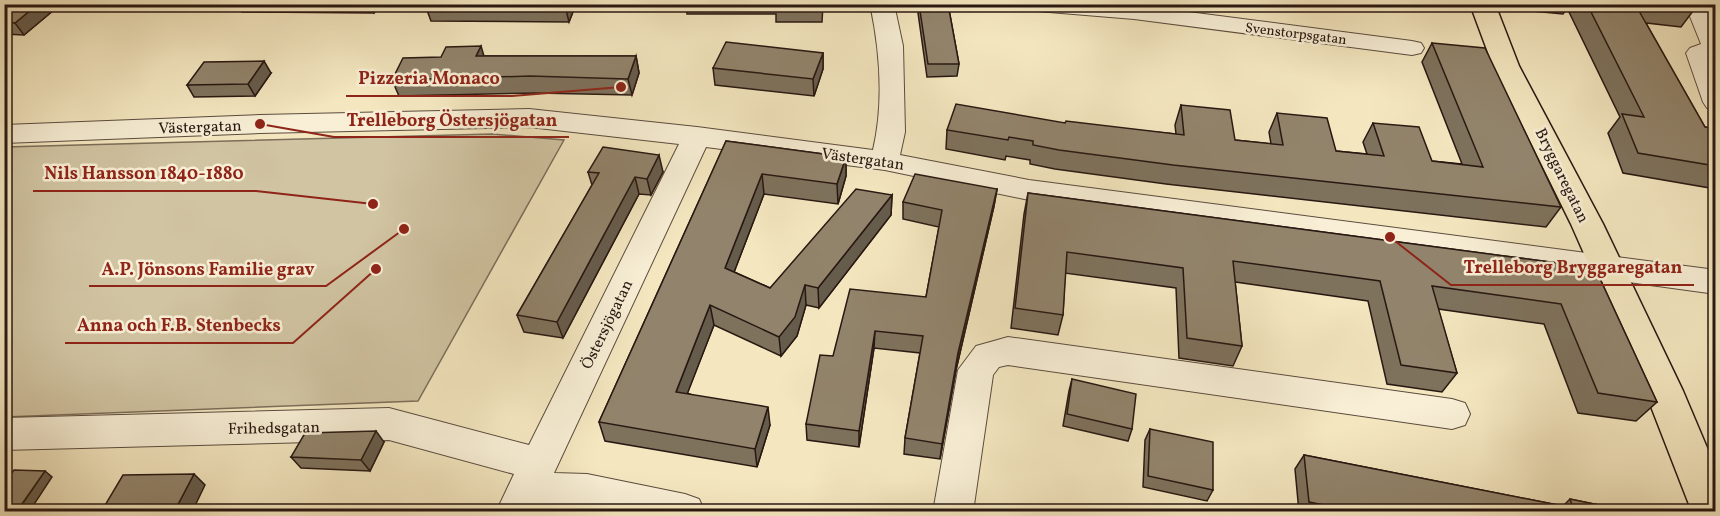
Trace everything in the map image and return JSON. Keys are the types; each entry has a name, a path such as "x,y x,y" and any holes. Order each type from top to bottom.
{"main road":[{"name":"Bryggaregatan","path":"1482,4 1506,66 1546,141 1665,391 1713,512"}],"street":[{"path":"882,4 891,46 891,132 885,161"},
{"name":"Svenstorpsgatan","path":"1037,4 1134,12 1412,48"},
{"path":"1704,6 1712,42 1716,46 1698,53 1716,102"},
{"name":"Västergatan","path":"4,134 260,124 529,118 697,136 885,161 1029,190 1716,282"},
{"name":"Östersjögatan","path":"527,488 697,136"},
{"path":"953,512 976,370 988,356 1008,351 1452,414"},
{"name":"Frihedsgatan","path":"4,434 389,424 527,488 587,492 685,512"}],"shaded area":[{"path":"492,134 564,140 418,401 5,417 5,147"}],"building":[{"path":"4,4 38,4 15,23 4,22"},
{"path":"425,4 566,4 565,6"},
{"path":"775,4 822,4 822,5 775,6"},
{"path":"919,4 948,4 959,64 928,64"},
{"path":"1587,4 1635,4 1705,127 1716,129 1716,166 1638,153 1622,114 1644,117"},
{"path":"1649,4 1691,4 1693,11 1650,6"},
{"path":"726,42 823,53 813,79 713,68"},
{"path":"1432,43 1485,48 1561,207 1173,165 1059,150 1033,145 1033,141 1009,137 1008,140 947,130 956,104 1065,123 1066,121 1184,135 1181,105 1230,110 1235,140 1283,145 1277,113 1327,118 1336,151 1384,156 1373,123 1419,127 1432,161 1483,167"},
{"path":"481,46 476,56 636,56 628,79 530,76 392,80 403,58 441,57 446,47"},
{"path":"264,61 248,84 187,85 204,62"},
{"path":"726,141 846,157 837,184 762,174 725,268 770,288 856,189 892,195 818,288 805,285 795,317 779,337 710,305 676,392 768,407 755,449 599,422"},
{"path":"603,147 659,155 647,179 635,177 557,322 517,315 599,173 588,172"},
{"path":"915,174 997,189 958,353 942,444 905,438 923,336 875,331 859,431 806,424 820,355 833,356 850,289 926,297 942,210 903,202"},
{"path":"1028,193 1595,268 1657,402 1598,393 1561,304 1432,286 1457,373 1401,365 1380,281 1233,261 1242,346 1187,338 1183,268 1067,252 1063,315 1015,308"},
{"path":"1072,379 1136,394 1132,429 1067,414"},
{"path":"1150,429 1213,442 1213,490 1148,476"},
{"path":"376,431 361,460 291,457 305,433"},
{"path":"1304,455 1573,508 1570,499 1633,512 1335,512 1335,507 1309,502"},
{"path":"14,470 45,471 17,511 4,511 4,483"},
{"path":"194,474 174,512 101,512 123,475"}],"place":[{"name":"Pizzeria Monaco","path":"621,87"},
{"name":"Trelleborg Östersjögatan","path":"260,124"},
{"name":"Nils Hansson 1840-1880","path":"373,204"},
{"name":"A.P. Jönsons Familie grav","path":"404,229"},
{"name":"Trelleborg Bryggaregatan","path":"1390,237"},
{"name":"Anna och F.B. Stenbecks","path":"376,269"}]}
